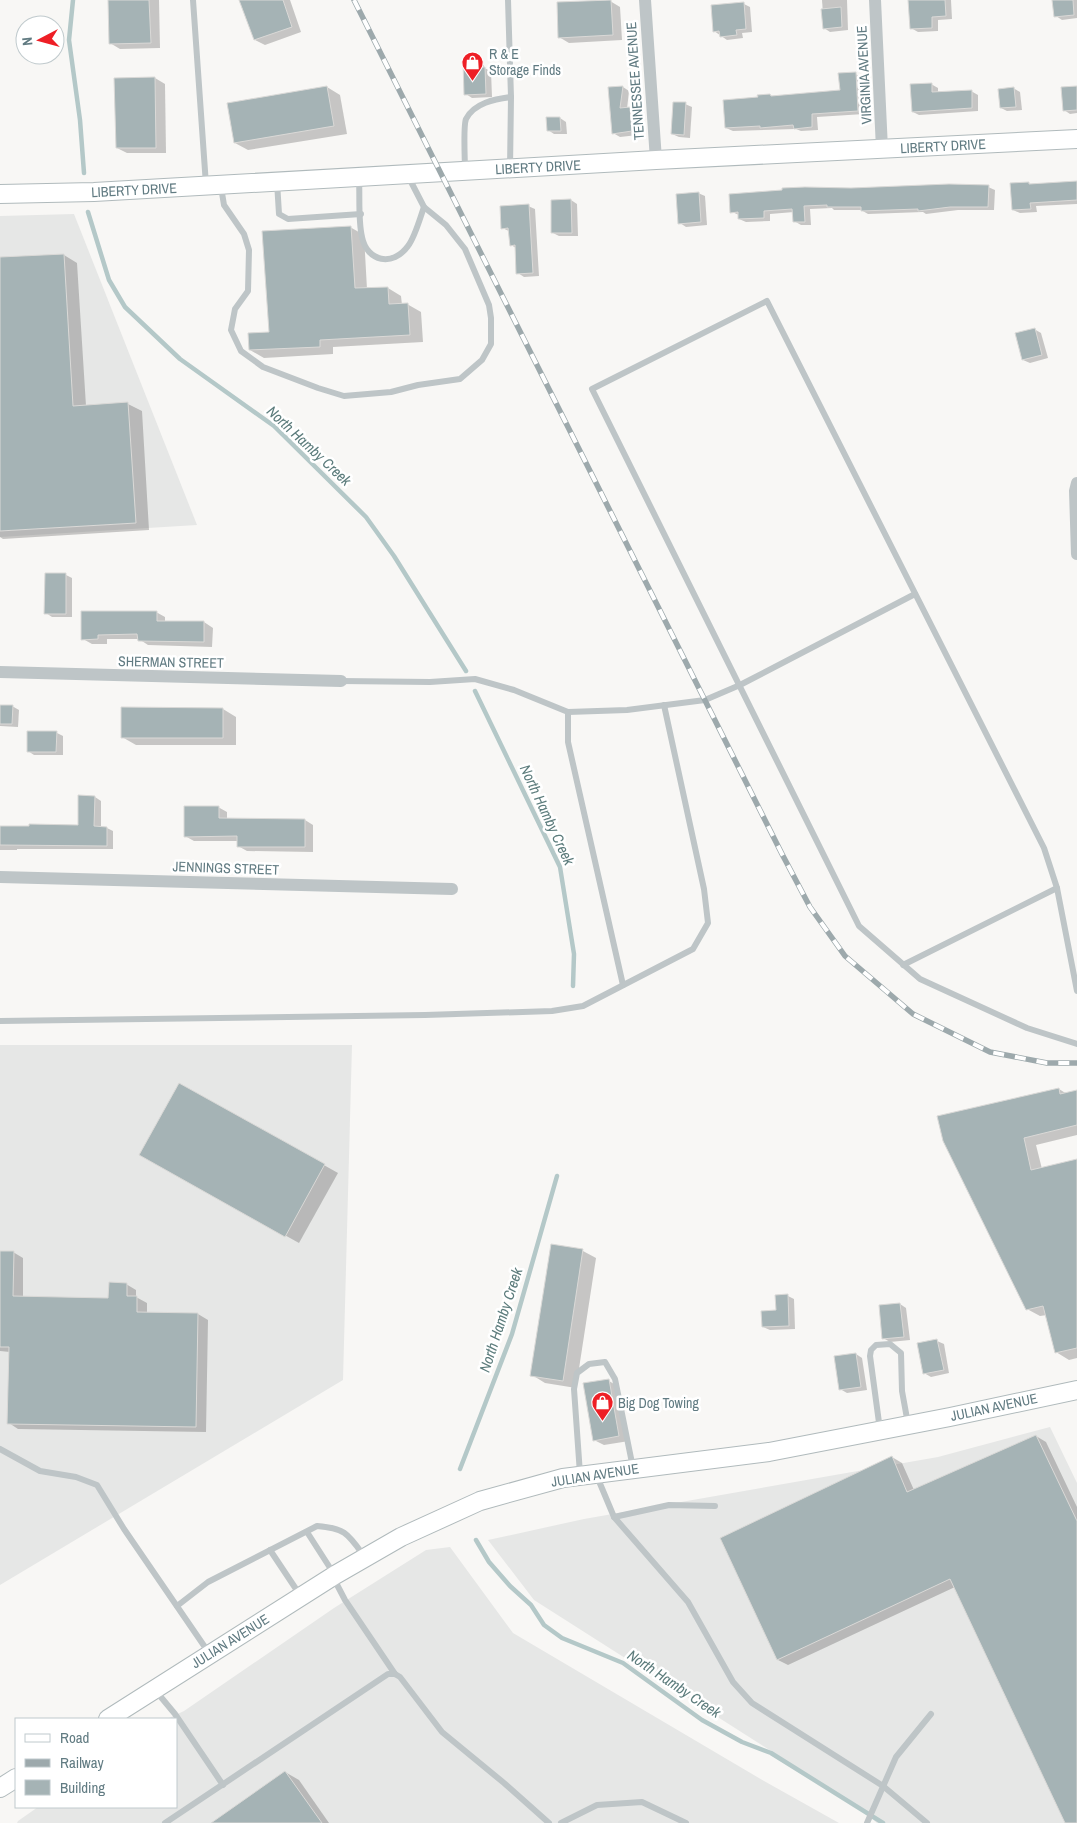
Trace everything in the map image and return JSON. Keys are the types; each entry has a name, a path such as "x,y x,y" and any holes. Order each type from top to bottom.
{"street":[{"name":"TENNESSEE AVENUE","path":"644,0 656,160"},
{"name":"VIRGINIA AVENUE","path":"875,0 882,149"},
{"name":"LIBERTY DRIVE","path":"0,194 94,192 656,160 1077,140"},
{"path":"1076,488 1077,554"},
{"name":"SHERMAN STREET","path":"0,672 341,681"},
{"name":"JENNINGS STREET","path":"0,877 452,889"},
{"name":"JULIAN AVENUE","path":"110,1718 333,1576 401,1537 480,1501 563,1478 768,1452 1077,1390"},
{"path":"0,1788 15,1779"}],"lane":[{"path":"193,0 213,186 224,206 244,234 249,250 248,291 235,309 231,330 241,351 262,367 344,396 391,392 418,385 460,379 482,360 491,344 489,305 465,249 446,225 424,206 408,175"},
{"path":"508,0 511,97 510,169"},
{"path":"465,171 465,121 472,111 487,102 511,97"},
{"path":"359,178 362,238 370,254 380,260 394,258 408,247 424,206"},
{"path":"277,182 279,214 288,220 361,214"},
{"path":"1077,991 1057,888 1044,848 767,301 592,389 860,926 920,979 1027,1028 1077,1044"},
{"path":"341,681 430,682 476,679 514,690 568,712 627,710 705,700 740,685 915,594"},
{"path":"0,1021 425,1015 552,1011 583,1006 693,949 708,923 704,889 664,705"},
{"path":"568,712 568,742 623,985"},
{"path":"903,965 1057,888"},
{"path":"880,1430 870,1356 871,1350 876,1345 890,1344 901,1352 902,1391 908,1425"},
{"path":"633,1469 615,1379 605,1362 589,1364 577,1373 574,1389 588,1475 614,1517 688,1602 732,1682 752,1703 883,1786 927,1823"},
{"path":"0,1449 40,1471 76,1477 97,1485 124,1529 210,1654"},
{"path":"614,1517 668,1505 715,1506"},
{"path":"177,1606 208,1582 318,1526 336,1527 350,1537 365,1558"},
{"path":"306,1532 333,1576 345,1600 395,1674 400,1677 442,1732 549,1823"},
{"path":"270,1550 300,1596"},
{"path":"165,1823 388,1674 395,1674"},
{"path":"154,1690 178,1718"},
{"path":"867,1823 896,1757 931,1714"},
{"path":"178,1718 223,1785"},
{"path":"561,1823 597,1805 642,1802 686,1823"}],"shaded area":[{"path":"74,214 197,525 0,537 0,216"},
{"path":"0,1045 352,1045 343,1380 0,1585"},
{"path":"1050,1427 1077,1483 1077,1823 877,1823 856,1805 534,1600 488,1540 584,1519 938,1457"},
{"path":"450,1547 513,1633 839,1823 17,1823 37,1808 178,1808 178,1718 169,1718 184,1711 334,1608 426,1550"}],"building":[{"path":"108,0 149,0 151,43 109,44"},
{"path":"239,0 283,0 292,27 254,40"},
{"path":"611,0 613,35 558,38 557,2"},
{"path":"908,0 945,0 946,16 932,17 932,28 910,29"},
{"path":"1052,0 1073,0 1074,15 1054,17"},
{"path":"744,2 746,29 736,30 737,35 720,37 719,31 713,32 711,5"},
{"path":"841,7 842,27 823,29 821,9"},
{"path":"478,60 478,67 485,67 486,94 464,95 463,61"},
{"path":"856,72 858,111 812,114 812,127 794,129 793,125 760,128 760,126 725,128 723,100 758,97 757,95 770,94 771,96 840,90 838,73"},
{"path":"155,77 156,148 116,148 114,78"},
{"path":"932,83 932,92 972,90 972,108 912,112 910,84"},
{"path":"327,86 334,126 234,143 227,103"},
{"path":"623,86 620,108 630,107 632,131 612,134 608,87"},
{"path":"1077,86 1077,110 1063,111 1061,87"},
{"path":"1014,87 1016,107 1000,108 998,89"},
{"path":"673,102 686,102 684,135 671,134"},
{"path":"546,117 560,117 561,131 547,131"},
{"path":"1077,181 1077,200 1030,203 1031,209 1012,210 1010,183 1029,182 1029,184"},
{"path":"949,184 989,185 988,207 950,207 918,211 918,209 861,211 861,207 804,206 805,222 793,222 792,209 764,211 764,218 738,219 738,212 730,213 729,194 782,190 782,188 851,188"},
{"path":"699,192 701,222 678,224 676,194"},
{"path":"571,199 572,233 551,233 551,200"},
{"path":"529,204 533,273 516,274 515,245 510,246 508,228 501,229 500,206"},
{"path":"351,226 355,288 388,287 389,304 408,303 410,335 320,340 320,347 249,350 248,333 269,332 262,231"},
{"path":"64,254 73,406 128,402 136,523 0,531 0,257"},
{"path":"1035,328 1042,355 1022,360 1015,333"},
{"path":"45,573 66,573 66,614 44,614"},
{"path":"81,611 157,611 157,621 204,621 204,642 138,641 137,634 98,635 98,639 81,640"},
{"path":"0,705 13,705 12,724 0,724"},
{"path":"121,707 223,708 223,738 121,738"},
{"path":"27,731 57,731 56,752 27,752"},
{"path":"78,795 95,796 94,826 107,827 107,846 0,845 0,826 29,826 29,824 78,825"},
{"path":"184,806 219,806 219,818 305,819 305,847 237,847 237,836 184,837"},
{"path":"179,1083 325,1164 285,1237 139,1155"},
{"path":"1059,1088 1060,1094 1077,1090 1077,1125 1024,1138 1031,1170 1077,1159 1077,1348 1055,1353 1043,1306 1026,1310 943,1141 937,1116"},
{"path":"551,1244 583,1249 563,1381 530,1376"},
{"path":"0,1251 14,1251 13,1296 108,1298 109,1282 127,1283 127,1296 137,1296 137,1312 198,1313 196,1427 7,1424 9,1347 0,1347"},
{"path":"788,1294 789,1326 762,1327 761,1311 776,1310 775,1295"},
{"path":"900,1303 904,1337 882,1339 879,1305"},
{"path":"937,1339 944,1370 923,1374 917,1343"},
{"path":"856,1353 861,1387 839,1390 834,1356"},
{"path":"609,1379 619,1436 593,1441 583,1383"},
{"path":"1036,1435 1077,1521 1077,1823 1065,1823 950,1579 777,1660 720,1538 892,1456 907,1492"},
{"path":"285,1771 322,1823 211,1823"}],"waterway":[{"name":"North Hamby Creek","path":"73,0 69,40 80,120 84,173"},
{"name":"North Hamby Creek","path":"88,212 109,280 125,307 180,359 274,426 366,517 394,556 466,671"},
{"name":"North Hamby Creek","path":"475,691 560,867 574,954 573,986"},
{"name":"North Hamby Creek","path":"460,1469 512,1334 557,1176"},
{"name":"North Hamby Creek","path":"476,1540 489,1562 510,1586 531,1605 544,1625 562,1638 623,1663 702,1720 742,1742 771,1753 883,1823"}],"railway":[{"path":"354,0 810,907 845,956 913,1014 990,1052 1047,1063 1077,1063"}],"place":[{"name":"R & E Storage Finds","path":"473,81"},
{"name":"Big Dog Towing","path":"602,1422"}]}
